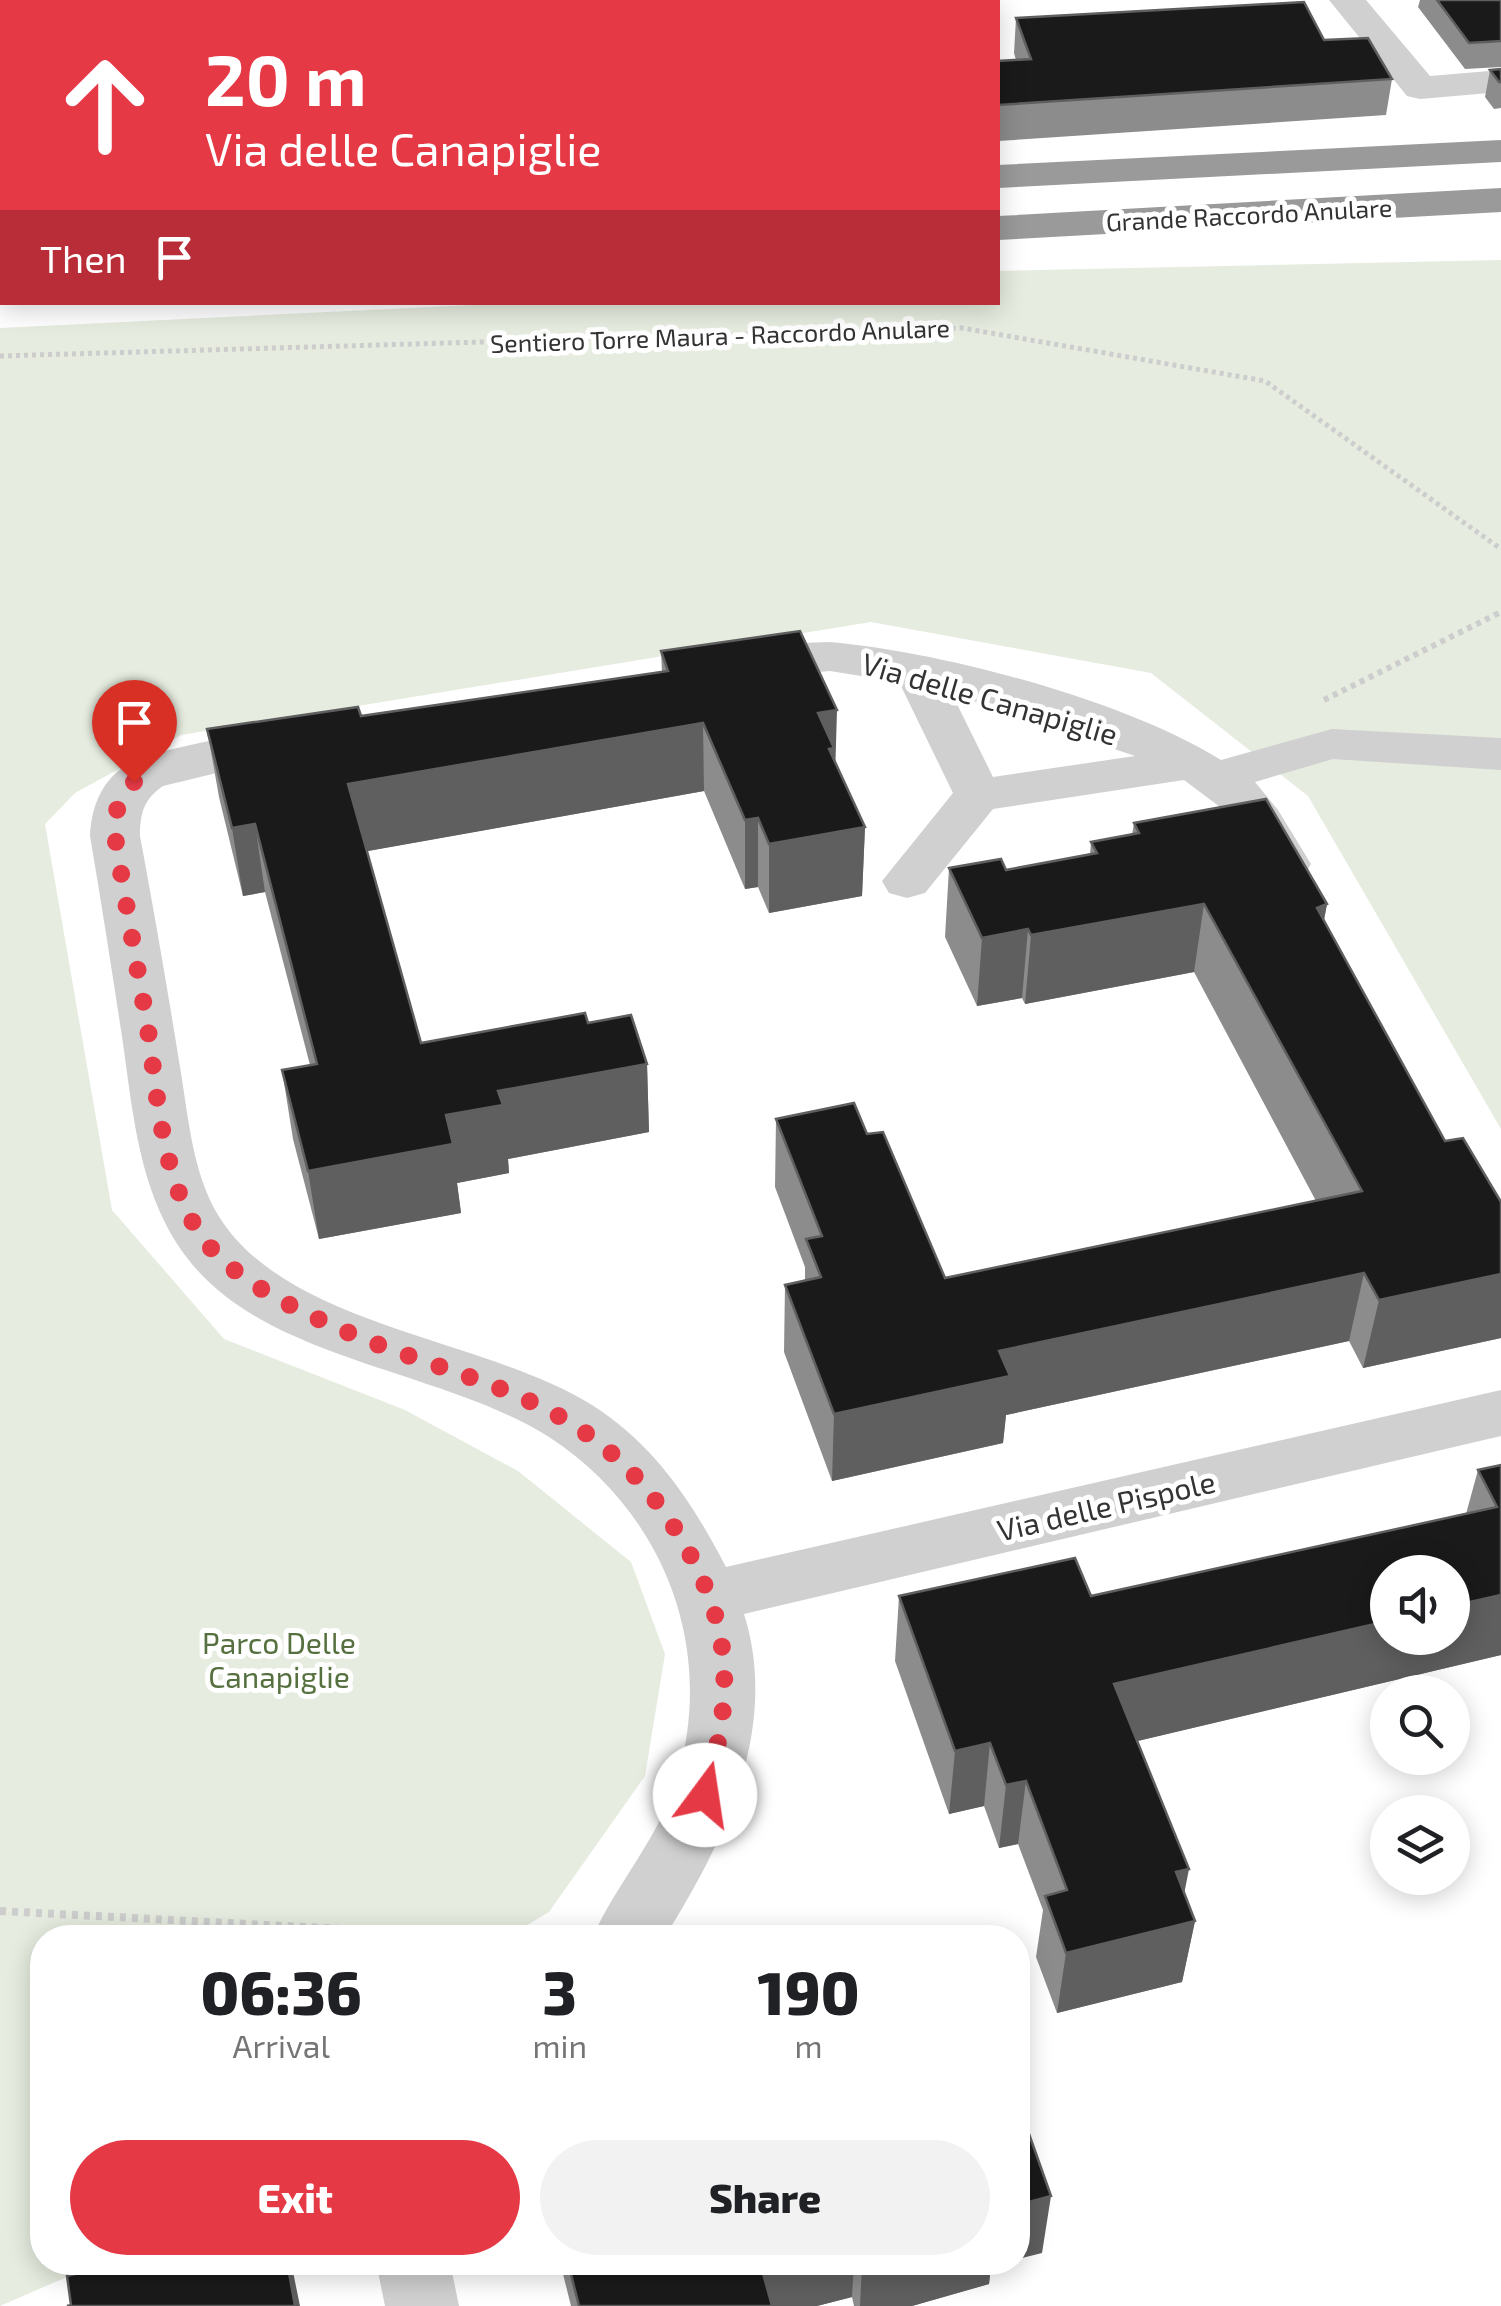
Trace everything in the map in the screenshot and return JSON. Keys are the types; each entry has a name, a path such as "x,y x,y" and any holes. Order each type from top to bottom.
{"highway":[{"path":"1289,162 1408,137 1501,132"},
{"name":"Grande Raccordo Anulare","path":"1000,177 1501,151"},
{"name":"Grande Raccordo Anulare","path":"1000,228 1491,202"}],"street":[{"path":"1347,0 1420,88 1501,81"},
{"name":"Via delle Canapiglie","path":"684,672 805,656 849,658 918,672 1083,720 1204,770 1258,817 1306,900"},
{"path":"918,672 978,796"},
{"path":"339,731 165,767 134,782 117,810 115,836 167,1142 196,1227 226,1263 294,1307 397,1354 523,1396 600,1440 659,1504 712,1596 726,1659 716,1758 705,1795 678,1853 634,1925"},
{"path":"907,881 978,796 1204,770 1332,744 1501,754"},
{"name":"Via delle Pispole","path":"712,1596 1501,1414"},
{"path":"416,2275 422,2306"}],"path":[{"name":"Sentiero Torre Maura - Raccordo Anulare","path":"0,356 962,328 1264,380 1501,549"},
{"path":"1309,708 1501,612"},
{"path":"0,1911 267,1925"}],"green space":[{"name":"Parco Delle Canapiglie","path":"1501,260 1501,1129 1308,796 1151,673 871,622 181,735 75,793 45,824 112,1210 224,1339 405,1410 518,1471 631,1562 665,1654 645,1776 549,1912 527,1925 30,1925 30,2275 71,2275 0,2306 0,328 472,305 1000,305 1000,271"}],"building":[{"path":"1437,0 1501,0 1501,41 1469,43"},
{"path":"1304,2 1324,40 1368,38 1392,79 1000,105 1000,61 1031,59 1016,18"},
{"path":"1501,69 1501,82 1499,82 1490,70"},
{"path":"800,631 837,710 818,713 834,748 829,749 865,827 769,844 758,818 745,820 703,723 348,784 421,1043 585,1013 588,1023 631,1015 647,1064 498,1091 503,1105 446,1115 453,1144 308,1171 282,1070 317,1064 255,824 232,828 207,729 358,707 361,716 668,671 661,651"},
{"path":"1266,799 1327,904 1317,908 1445,1141 1463,1138 1501,1202 1501,1274 1379,1300 1364,1273 999,1351 1010,1376 834,1414 785,1285 821,1277 806,1239 822,1236 776,1119 854,1103 867,1134 883,1132 945,1278 1362,1191 1204,904 1031,935 1028,929 982,938 949,868 1001,859 1006,870 1097,853 1091,842 1139,833 1134,823"},
{"path":"1501,1465 1501,1595 1470,1602 1470,1555 1370,1555 1370,1625 1114,1684 1189,1869 1176,1872 1195,1921 1066,1953 1045,1896 1067,1890 1026,1781 1006,1785 990,1743 955,1751 899,1596 1075,1558 1091,1596 1497,1507 1478,1470"},
{"path":"1030,2137 1051,2196 1030,2202"},
{"path":"289,2275 295,2306 67,2306 71,2305 67,2276"},
{"path":"571,2275 763,2275 772,2306 579,2306"}],"route":[{"path":"134,782 117,810 115,836 171,1163 196,1227 226,1263 294,1307 397,1354 523,1396 553,1410 600,1440 638,1477 698,1569 712,1596 722,1630 725,1691 716,1758 705,1795"}]}
